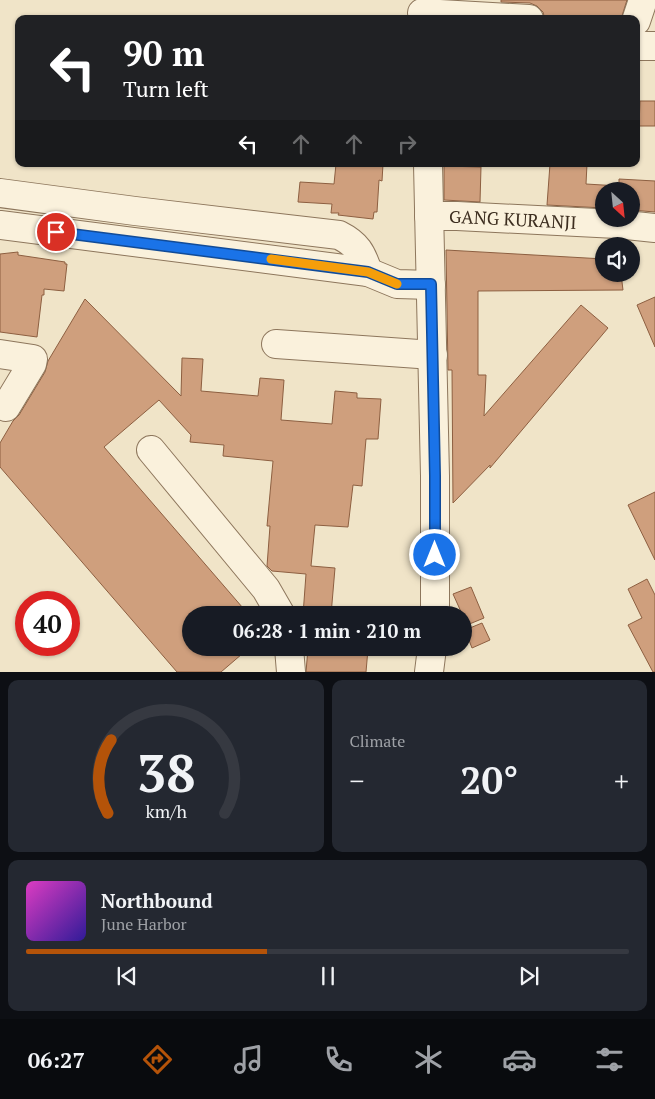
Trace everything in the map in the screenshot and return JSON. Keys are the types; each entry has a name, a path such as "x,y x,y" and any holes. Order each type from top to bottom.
{"street":[{"path":"638,15 643,0"},
{"path":"422,11 476,15"},
{"path":"640,46 655,46"},
{"path":"428,167 429,216 418,285 432,355 435,476 435,606"},
{"path":"0,193 339,235 352,242 363,256 368,272"},
{"path":"130,241 134,211"},
{"name":"GANG KURANJI","path":"429,216 617,224 655,228"},
{"path":"0,225 368,272 397,284 418,285"},
{"path":"276,344 432,355"},
{"path":"0,354 32,360 32,364 2,408"},
{"path":"152,450 266,589 276,606"},
{"path":"289,656 290,672"},
{"path":"429,672 431,656"}],"building":[{"path":"501,0 627,0 622,15 544,15 537,6 530,3 501,2"},
{"path":"640,101 655,101 655,126 640,126"},
{"path":"336,167 383,167 382,181 379,180 377,212 374,212 373,219 331,213 332,204 298,202 300,182 334,184"},
{"path":"444,167 481,167 480,202 444,200"},
{"path":"550,167 587,167 586,184 595,185 595,208 547,205"},
{"path":"619,179 655,181 655,212 640,211 640,182 619,182"},
{"path":"446,250 595,258 595,282 622,282 623,290 478,291 478,375 486,375 484,416 581,305 608,328 490,468 490,465 453,503 452,370 448,370"},
{"path":"18,252 18,255 65,262 67,264 64,291 44,289 37,337 0,332 0,254"},
{"path":"655,297 655,347 637,305"},
{"path":"85,299 181,396 182,358 203,359 201,391 258,396 260,378 284,380 281,420 332,424 335,391 357,393 357,398 381,399 378,439 366,439 362,486 353,485 348,527 315,525 311,566 335,568 332,606 304,606 306,574 272,571 267,566 270,526 267,526 273,461 223,456 224,445 190,442 191,435 159,400 104,447 241,606 182,606 182,656 240,656 221,672 177,672 0,467 0,443 45,372 48,361"},
{"path":"655,492 655,560 628,505"},
{"path":"647,579 655,595 655,672 653,672 628,625 642,618 628,589"},
{"path":"471,587 484,618 472,623 472,606 458,606 453,594"},
{"path":"482,623 490,640 472,648 472,627"},
{"path":"307,656 367,656 366,672 306,672"}],"slow traffic":[{"path":"271,259 368,272 397,284"}],"route":[{"path":"56,232 368,272 397,284 431,284 435,555"}]}
